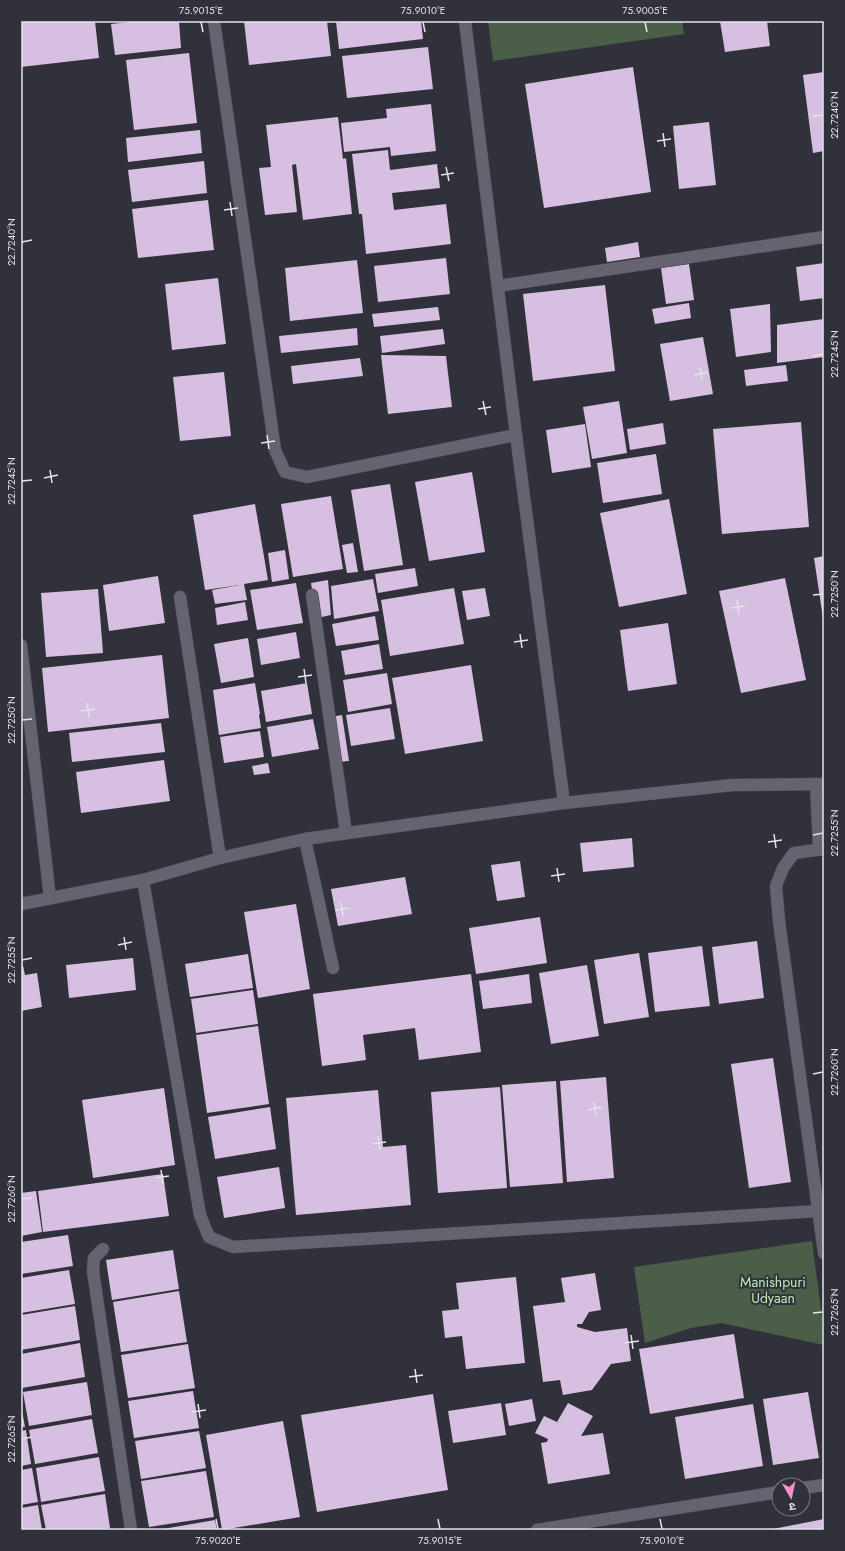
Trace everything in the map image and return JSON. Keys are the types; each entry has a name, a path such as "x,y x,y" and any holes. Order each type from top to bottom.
{"street":[{"path":"214,21 275,450 285,472 307,477 516,435"},
{"path":"465,21 516,435 564,803"},
{"path":"498,286 824,237"},
{"path":"312,596 346,833"},
{"path":"180,597 220,858"},
{"path":"21,645 24,706 50,898"},
{"path":"21,904 143,880 220,858 305,839 564,803 733,784 820,784 822,849 794,853 783,868 776,886 779,921 824,1253"},
{"path":"305,839 333,968"},
{"path":"143,880 200,1215 209,1237 233,1247 819,1211"},
{"path":"103,1249 94,1258 93,1271 131,1530"},
{"path":"811,1487 824,1485"},
{"path":"537,1530 771,1493"}],"green space":[{"path":"488,21 682,21 684,34 493,61"},
{"name":"Manishpuri Udyaan","path":"812,1241 824,1333 824,1345 721,1323 691,1328 645,1343 634,1267"}],"building":[{"path":"21,21 95,21 99,58 21,67"},
{"path":"140,21 179,21 181,48 115,55 111,24"},
{"path":"244,21 327,21 331,56 249,65"},
{"path":"336,21 421,21 423,39 339,49"},
{"path":"720,21 767,21 770,46 725,52"},
{"path":"428,47 433,89 347,98 342,56"},
{"path":"189,53 197,123 134,130 126,60"},
{"path":"633,67 651,192 544,208 525,84"},
{"path":"824,72 824,151 813,153 803,75"},
{"path":"431,104 436,151 391,156 390,147 344,152 341,123 387,118 386,109"},
{"path":"338,117 343,159 346,158 352,214 303,220 296,164 292,165 297,212 265,215 259,168 271,167 266,125"},
{"path":"709,122 716,185 679,189 673,126"},
{"path":"200,130 202,153 128,162 126,138"},
{"path":"388,150 390,170 437,164 440,188 392,193 394,210 446,204 451,244 366,254 362,214 359,214 352,154"},
{"path":"204,161 207,193 132,202 128,170"},
{"path":"208,200 214,250 138,258 132,209"},
{"path":"638,242 640,257 607,262 605,248"},
{"path":"446,258 450,294 378,302 374,266"},
{"path":"357,260 363,313 290,321 285,268"},
{"path":"824,263 824,298 800,301 796,267"},
{"path":"689,264 694,300 666,304 661,268"},
{"path":"218,278 226,344 172,350 165,284"},
{"path":"605,285 615,371 533,381 523,294"},
{"path":"689,303 691,318 655,324 652,309"},
{"path":"770,304 771,352 736,357 730,309"},
{"path":"438,307 440,320 374,327 372,314"},
{"path":"824,319 824,357 777,363 777,325"},
{"path":"357,328 358,345 281,353 279,336"},
{"path":"443,329 445,344 382,353 380,336"},
{"path":"703,337 713,394 670,401 660,344"},
{"path":"381,355 446,356 452,407 388,414"},
{"path":"360,358 363,376 293,384 291,366"},
{"path":"786,365 788,381 746,386 744,370"},
{"path":"224,372 231,436 180,441 173,377"},
{"path":"619,401 627,453 592,459 583,407"},
{"path":"801,422 809,527 722,534 713,429"},
{"path":"663,423 666,444 630,450 627,429"},
{"path":"585,424 591,467 552,473 546,430"},
{"path":"656,454 662,494 603,503 597,463"},
{"path":"472,472 485,552 429,561 415,482"},
{"path":"390,484 403,565 364,571 351,490"},
{"path":"331,496 343,569 293,577 281,504"},
{"path":"669,499 687,594 619,607 600,513"},
{"path":"255,504 268,580 244,584 247,600 215,604 212,590 240,585 205,590 193,515"},
{"path":"353,543 358,572 347,573 342,545"},
{"path":"285,550 289,579 272,582 268,553"},
{"path":"824,556 824,618 823,618 814,558"},
{"path":"415,568 418,586 378,593 375,574"},
{"path":"158,576 165,623 109,631 103,585"},
{"path":"785,578 806,680 741,693 719,591"},
{"path":"373,579 379,611 334,619 331,586"},
{"path":"328,580 331,615 317,618 311,583"},
{"path":"296,583 303,623 257,630 250,590"},
{"path":"454,588 464,644 390,656 381,600"},
{"path":"485,588 490,616 467,620 462,591"},
{"path":"98,589 103,653 46,657 41,593"},
{"path":"245,602 248,620 217,625 215,608"},
{"path":"375,616 379,640 336,646 332,624"},
{"path":"668,623 677,684 628,691 620,630"},
{"path":"296,632 300,658 261,665 257,639"},
{"path":"248,638 254,677 221,683 214,644"},
{"path":"379,644 383,669 345,675 341,651"},
{"path":"162,655 169,718 48,732 42,668"},
{"path":"471,665 483,741 405,754 392,678"},
{"path":"387,673 392,704 348,712 343,680"},
{"path":"255,683 261,728 219,735 213,690"},
{"path":"307,683 312,714 266,722 261,691"},
{"path":"390,708 395,739 351,746 346,715"},
{"path":"342,715 349,761 338,762 331,717"},
{"path":"313,719 319,749 272,757 267,727"},
{"path":"161,723 165,752 72,762 69,733"},
{"path":"260,731 264,757 224,763 220,737"},
{"path":"164,760 170,801 81,813 76,772"},
{"path":"268,763 270,773 254,775 252,766"},
{"path":"632,838 634,867 583,872 580,843"},
{"path":"520,861 525,897 497,901 491,865"},
{"path":"405,877 412,914 338,926 331,889"},
{"path":"296,904 310,989 258,998 244,912"},
{"path":"540,917 547,963 476,974 469,928"},
{"path":"757,941 764,998 719,1004 712,947"},
{"path":"702,946 710,1006 655,1012 648,953"},
{"path":"639,953 649,1017 604,1024 594,960"},
{"path":"248,954 253,988 190,997 185,964"},
{"path":"21,956 25,975 37,973 42,1007 21,1011"},
{"path":"133,958 136,990 69,998 66,965"},
{"path":"587,965 599,1036 551,1044 539,973"},
{"path":"471,974 481,1052 419,1060 415,1028 363,1035 366,1060 322,1066 313,994"},
{"path":"529,974 532,1003 483,1009 479,981"},
{"path":"253,990 258,1024 196,1033 191,999"},
{"path":"258,1026 269,1104 207,1113 196,1035"},
{"path":"773,1058 791,1182 749,1188 731,1064"},
{"path":"606,1077 614,1178 567,1182 560,1081"},
{"path":"556,1081 563,1183 510,1187 502,1085"},
{"path":"500,1087 507,1188 438,1193 431,1092"},
{"path":"164,1088 175,1165 93,1178 82,1100"},
{"path":"378,1090 383,1147 406,1145 411,1205 296,1215 286,1098"},
{"path":"270,1107 276,1149 215,1159 208,1117"},
{"path":"279,1167 285,1208 224,1218 217,1177"},
{"path":"163,1174 169,1216 43,1232 38,1191"},
{"path":"36,1191 42,1232 21,1236 21,1193"},
{"path":"68,1235 73,1266 21,1274 21,1242"},
{"path":"173,1250 179,1289 112,1300 106,1260"},
{"path":"69,1270 75,1304 21,1313 21,1278"},
{"path":"595,1273 601,1310 589,1312 582,1324 577,1324 577,1327 595,1332 627,1328 631,1361 611,1364 592,1390 563,1395 560,1380 543,1382 533,1306 565,1302 561,1278"},
{"path":"516,1277 525,1363 466,1369 462,1336 445,1338 442,1311 459,1309 456,1283"},
{"path":"179,1291 187,1342 121,1352 113,1302"},
{"path":"75,1306 80,1340 21,1350 21,1315"},
{"path":"734,1334 744,1398 650,1414 639,1349"},
{"path":"80,1343 85,1377 22,1388 21,1354"},
{"path":"188,1344 195,1388 128,1398 121,1355"},
{"path":"87,1382 92,1415 29,1426 23,1392"},
{"path":"193,1391 199,1428 134,1438 128,1401"},
{"path":"808,1392 819,1458 773,1465 763,1399"},
{"path":"433,1394 448,1490 317,1512 301,1415"},
{"path":"532,1399 536,1421 509,1426 505,1404"},
{"path":"501,1403 506,1435 453,1443 448,1411"},
{"path":"568,1403 593,1416 581,1436 603,1433 610,1474 548,1484 541,1443 547,1442 548,1439 535,1433 544,1416 557,1422"},
{"path":"753,1404 763,1466 685,1479 675,1417"},
{"path":"21,1405 25,1427 21,1427"},
{"path":"92,1419 98,1453 35,1464 29,1430"},
{"path":"283,1421 300,1517 222,1530 206,1435"},
{"path":"26,1430 31,1464 21,1466 21,1431"},
{"path":"199,1431 206,1468 141,1479 135,1441"},
{"path":"99,1457 105,1491 41,1502 36,1468"},
{"path":"32,1468 38,1502 21,1505 21,1470"},
{"path":"206,1471 214,1517 149,1527 141,1481"},
{"path":"105,1494 110,1528 99,1530 46,1530 41,1505"},
{"path":"38,1505 42,1530 21,1530 21,1508"},
{"path":"824,1519 824,1530 773,1529"},
{"path":"215,1520 217,1530 163,1530 163,1529"}]}
